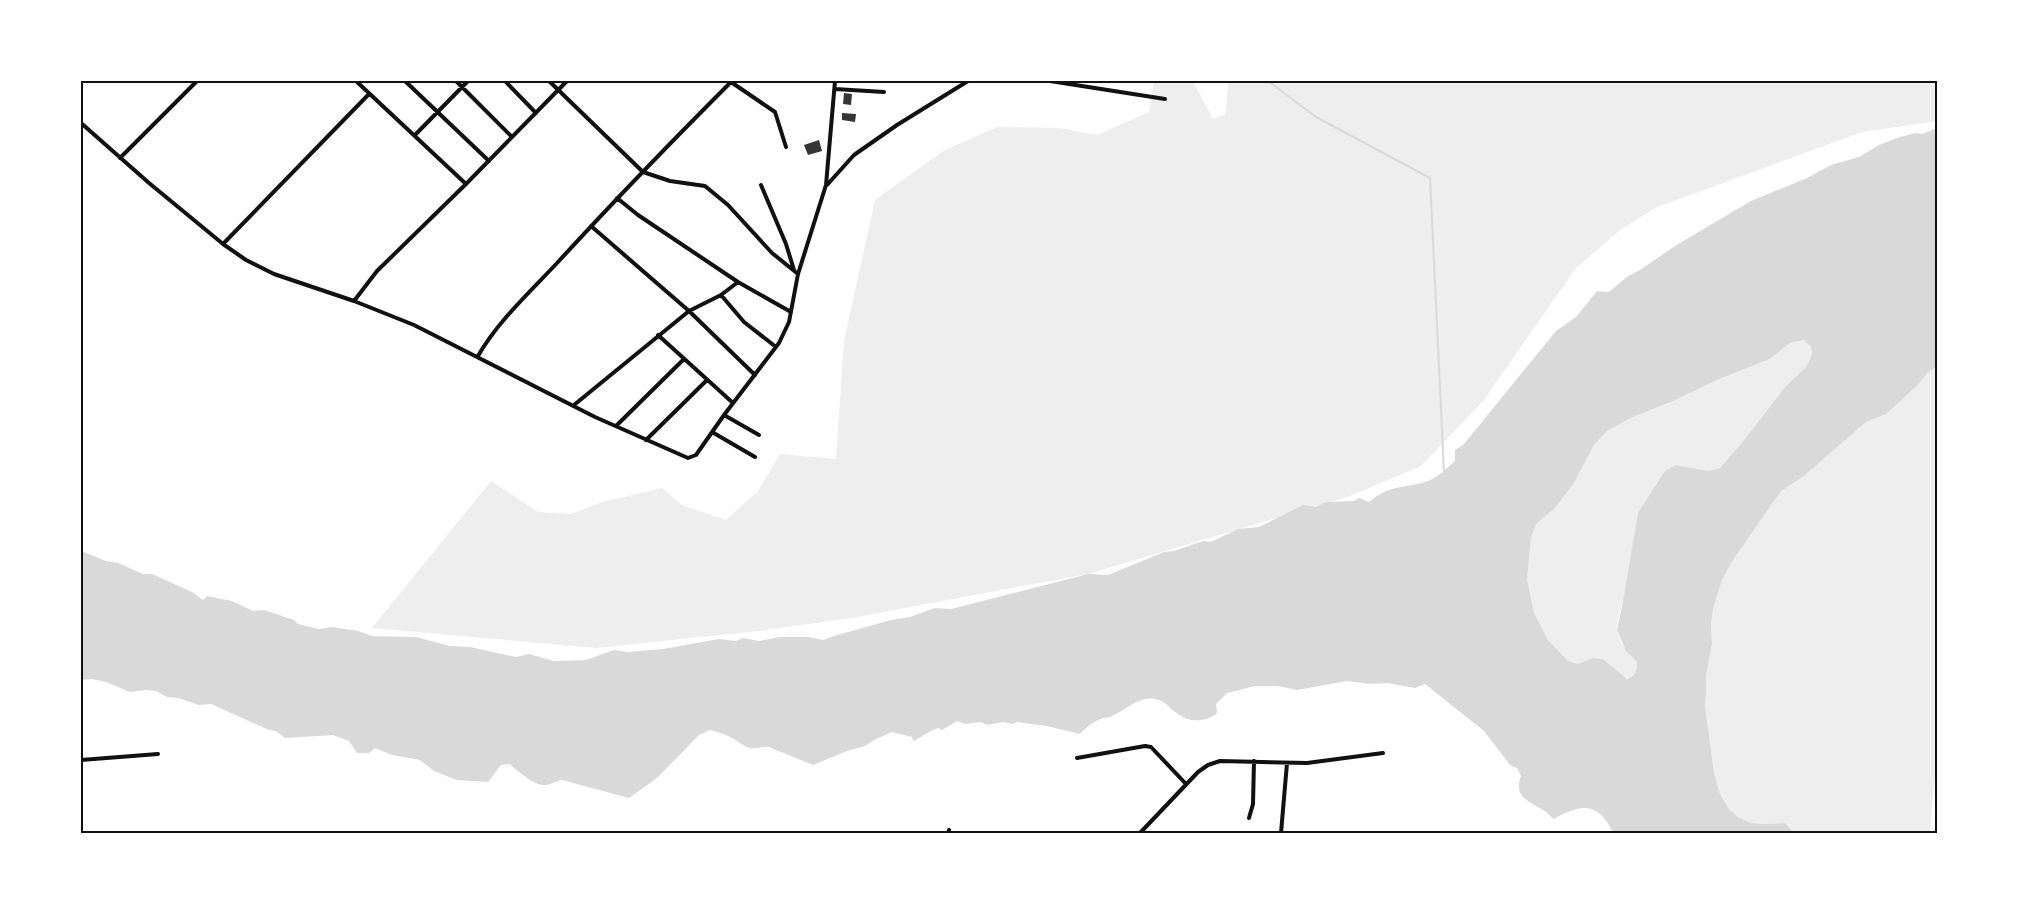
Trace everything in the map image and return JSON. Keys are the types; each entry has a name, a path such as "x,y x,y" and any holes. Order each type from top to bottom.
{"street":[{"path":"120,158 196,81"},
{"path":"356,81 466,184"},
{"path":"405,81 489,161"},
{"path":"456,81 512,137"},
{"path":"414,135 468,81"},
{"path":"505,81 536,113"},
{"path":"549,81 643,172 670,181 705,186 728,205 772,253 796,272"},
{"path":"354,301 377,272 567,81"},
{"path":"478,356 487,340 512,311 591,225 731,81 775,112 786,147"},
{"path":"81,123 223,244 246,260 274,274 354,301 414,325 616,426 688,458 696,455 776,347 789,322 796,272 826,186 835,81"},
{"path":"955,81 960,86"},
{"path":"826,186 854,155 968,81"},
{"path":"1050,81 1165,99"},
{"path":"835,89 884,92"},
{"path":"223,244 369,94"},
{"path":"761,185 796,272"},
{"path":"617,198 638,215 738,282 791,312"},
{"path":"591,225 689,311 755,375"},
{"path":"574,405 658,334 689,311 721,295 738,282"},
{"path":"721,295 744,322 776,347"},
{"path":"658,334 733,403"},
{"path":"616,426 684,359"},
{"path":"646,440 707,380"},
{"path":"724,415 759,435"},
{"path":"712,432 755,457"},
{"path":"1077,758 1145,746 1151,747 1185,784"},
{"path":"1140,833 1185,784 1208,765 1220,761 1306,763 1383,753"},
{"path":"81,760 158,754"},
{"path":"1249,818 1253,804 1254,761"},
{"path":"1281,833 1287,763"}],"shaded area":[{"path":"1154,81 1193,81 1213,119 1226,114 1228,81 1937,81 1937,121 1862,132 1655,208 1619,231 1576,268 1483,401 1421,466 1350,496 1088,574 851,618 758,631 596,648 372,628 491,481 538,512 571,514 602,502 662,488 682,505 726,520 758,491 780,454 836,459 844,341 875,200 943,151 997,127 1060,128 1097,135 1149,112"},
{"path":"1937,128 1937,367 1928,372 1918,385 1886,414 1866,422 1804,476 1781,491 1733,560 1722,580 1713,609 1712,644 1706,676 1705,706 1714,773 1720,794 1729,809 1738,817 1751,823 1785,823 1794,833 1613,833 1602,815 1588,808 1573,810 1554,819 1523,797 1519,788 1521,776 1517,768 1510,765 1484,731 1425,684 1415,688 1388,683 1369,684 1347,681 1297,690 1278,686 1255,686 1227,693 1216,704 1217,713 1198,720 1183,717 1162,701 1149,699 1138,701 1097,721 1080,734 1017,722 987,725 981,722 965,724 957,721 942,730 938,728 913,741 912,737 892,732 865,746 813,765 769,747 747,747 731,737 710,730 699,735 657,778 629,798 562,780 548,785 535,783 510,764 501,765 488,782 457,780 434,771 420,760 392,755 375,748 369,753 357,753 349,741 333,735 285,738 276,731 211,704 199,705 167,697 156,691 130,692 106,682 92,679 81,680 81,551 143,574 152,574 192,592 203,600 207,596 232,601 253,611 264,610 294,620 298,624 319,629 332,627 358,631 372,636 416,637 450,646 470,647 516,657 529,654 554,661 586,660 614,650 628,652 663,649 719,639 736,641 743,638 759,641 780,637 809,637 823,640 935,608 951,609 1088,574 1108,575 1164,552 1203,541 1211,542 1238,529 1259,527 1303,505 1315,507 1326,502 1354,501 1359,498 1369,502 1384,492 1432,479 1455,461 1455,450 1464,444 1556,331 1576,317 1597,291 1609,292 1628,276 1751,201 1807,178 1831,165 1859,157 1879,145 1900,137 1916,133 1922,134","holes":["1804,340 1811,347 1812,354 1806,367 1785,387 1720,468 1709,471 1676,465 1665,471 1638,513 1617,630 1626,651 1637,662 1634,675 1627,679 1603,659 1593,658 1578,664 1568,661 1548,640 1534,613 1527,579 1531,538 1536,524 1555,508 1574,483 1594,445 1607,431 1633,417 1770,359 1790,343"]},
{"path":"1804,340 1811,347 1812,354 1806,367 1785,387 1720,468 1709,471 1676,465 1641,551 1618,619 1617,631 1620,640 1637,662 1634,675 1627,679 1603,659 1593,658 1578,664 1568,661 1548,640 1534,613 1527,579 1531,538 1536,524 1555,508 1574,483 1594,445 1607,431 1633,417 1770,359 1790,343"},
{"path":"1937,367 1937,750 1930,833 1794,833 1784,823 1751,823 1738,817 1729,809 1720,794 1714,773 1705,706 1706,676 1712,644 1713,609 1722,580 1733,560 1781,491 1804,476 1866,422 1886,414 1918,385 1928,372"}],"building":[{"path":"844,93 852,94 851,105 843,104"},
{"path":"842,113 856,114 855,122 842,120"},
{"path":"819,140 822,151 808,155 804,145"}],"waterway":[{"path":"1268,81 1316,117 1430,178 1444,472"}]}
